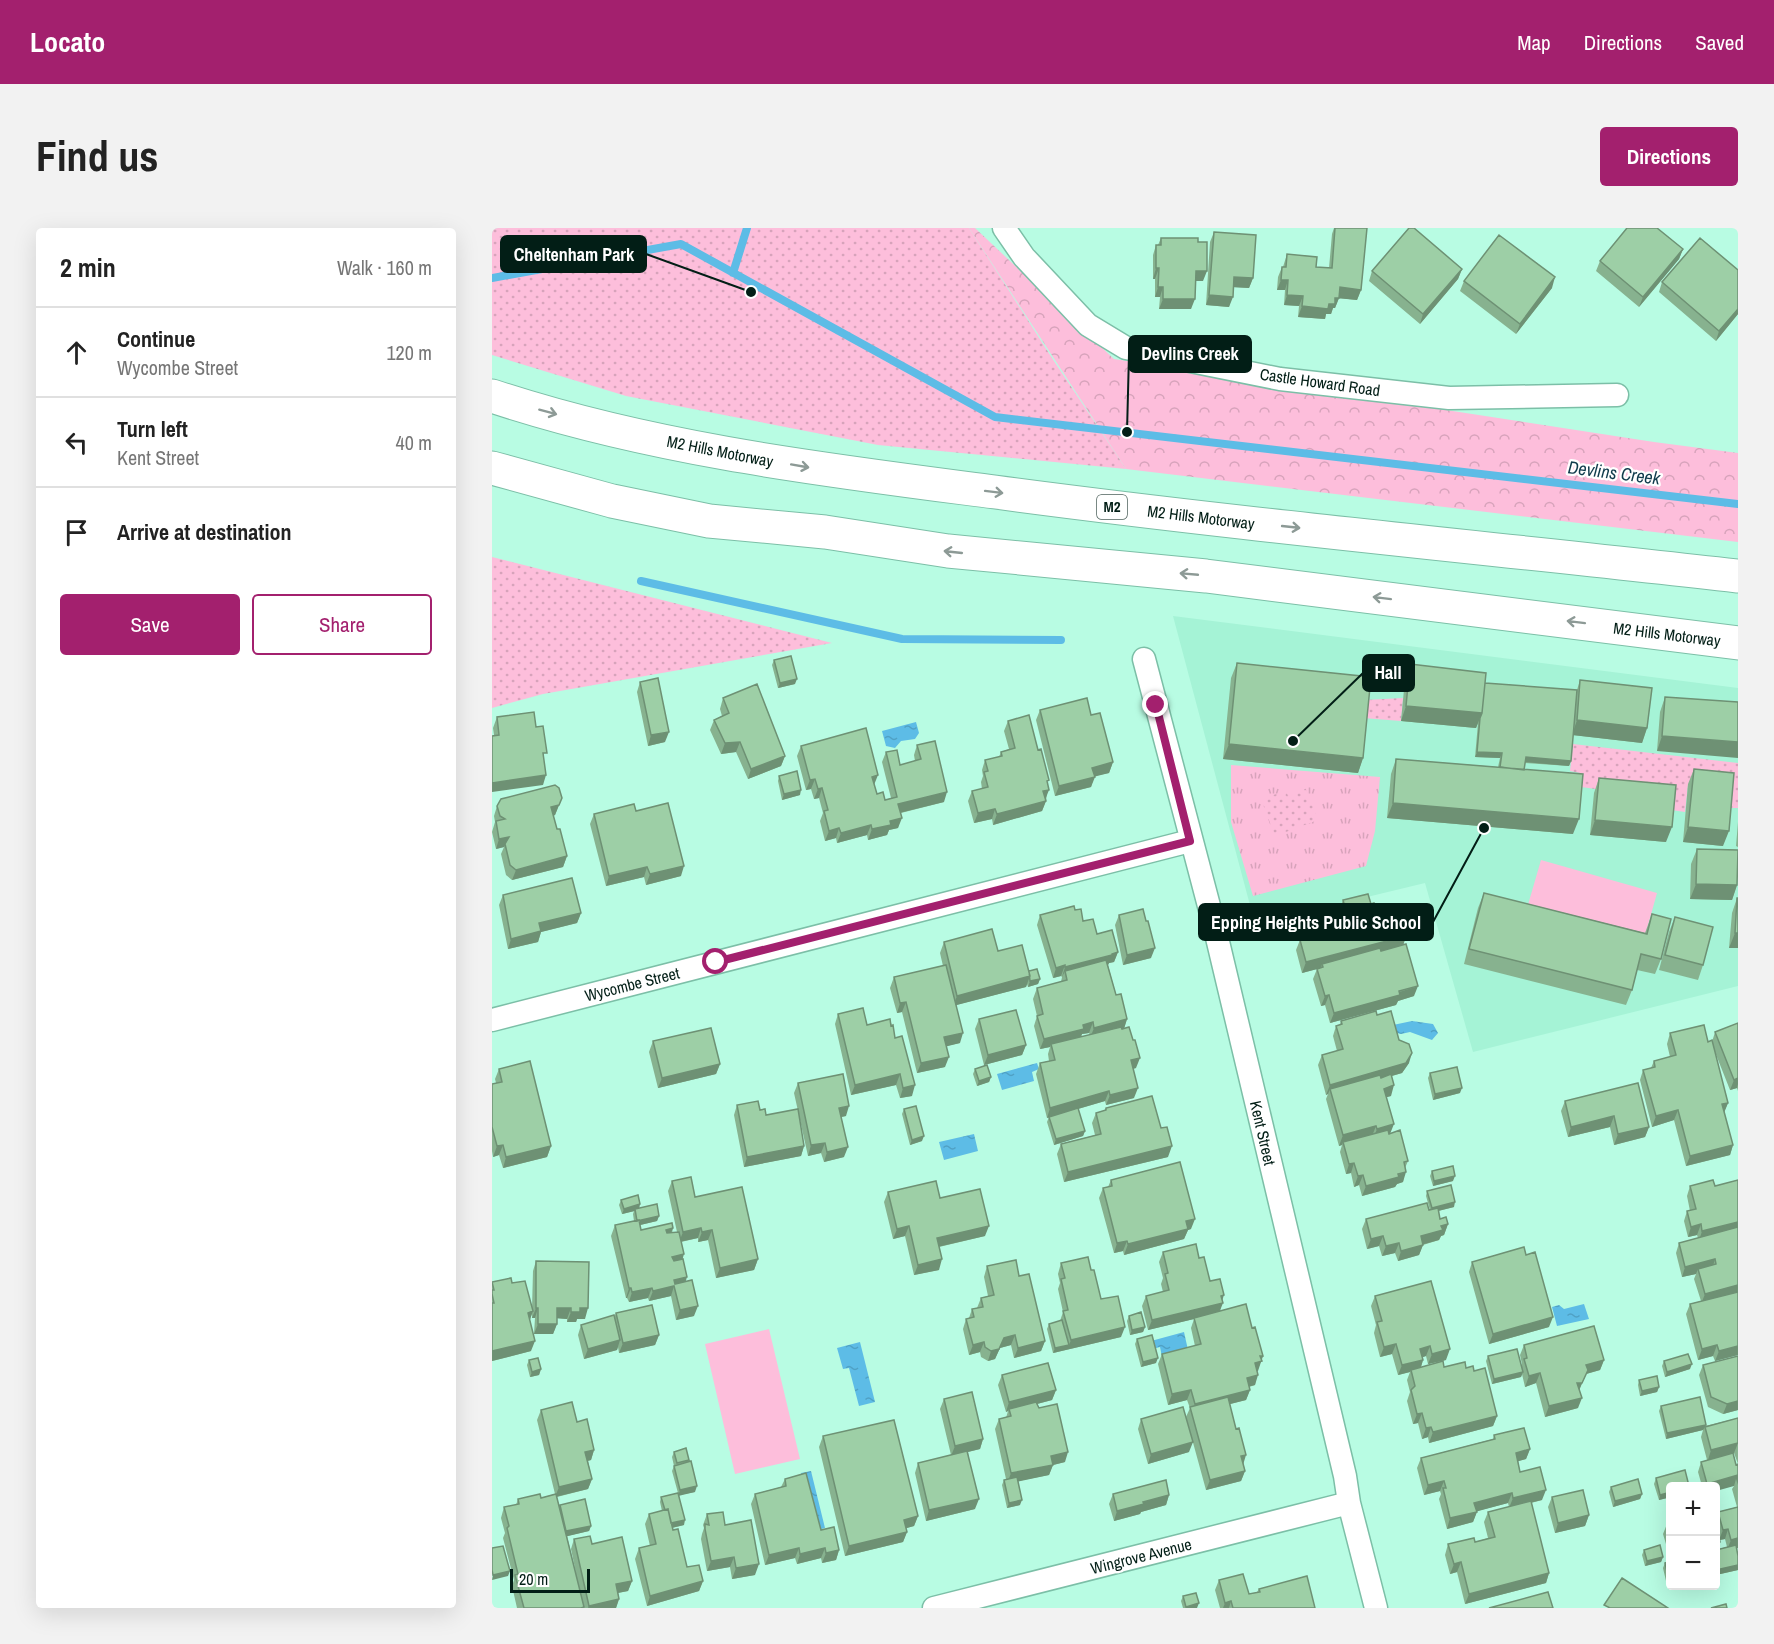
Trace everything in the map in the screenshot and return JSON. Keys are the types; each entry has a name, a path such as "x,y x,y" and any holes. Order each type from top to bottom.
{"highway":[{"name":"M2 Hills Motorway","path":"492,396 592,424 706,450 820,469 1277,526 1738,576"},
{"name":"M2 Hills Motorway","path":"492,468 612,501 709,520 825,532 948,551 1206,576 1738,643"}],"street":[{"name":"Castle Howard Road","path":"1004,228 1024,257 1088,325 1126,348 1280,379 1449,398 1617,395"},
{"name":"Kent Street","path":"1144,659 1190,841 1214,925 1345,1476 1349,1503 1377,1608"},
{"name":"Wycombe Street","path":"492,1020 1190,841"},
{"name":"Wingrove Avenue","path":"934,1608 1349,1503"}],"shaded area":[{"path":"1173,616 1738,688 1738,986 1473,1052 1425,883 1255,924"}],"green space":[{"path":"492,228 969,228 1126,469 878,445 626,396 492,355"},
{"path":"969,228 975,228 1114,359 1738,453 1738,542 1126,469"},
{"path":"492,557 832,643 543,694 492,708"},
{"path":"1403,698 1401,721 1363,718 1365,700"},
{"path":"1573,744 1738,763 1738,808 1730,808 1688,785 1685,812 1580,787 1580,773 1570,771"},
{"path":"1231,765 1380,777 1375,831 1366,866 1253,896 1231,822"},
{"path":"1306,789 1318,820 1275,836 1261,799 1286,791 1288,796"},
{"path":"1541,860 1657,893 1640,954 1523,922"},
{"path":"769,1329 800,1459 735,1474 705,1344"}],"water":[{"path":"916,722 919,733 915,739 901,741 895,748 886,746 882,731"},
{"path":"1412,1021 1433,1024 1438,1033 1432,1040 1410,1032 1401,1034 1393,1032 1393,1025"},
{"path":"1037,1063 1039,1069 1032,1072 1034,1081 1002,1090 997,1074"},
{"path":"974,1134 978,1151 944,1160 939,1142"},
{"path":"1584,1304 1589,1319 1557,1326 1552,1307 1559,1305 1564,1309"},
{"path":"1184,1332 1188,1350 1162,1357 1160,1347 1153,1349 1151,1341"},
{"path":"860,1342 875,1402 859,1406 849,1368 843,1369 837,1348"},
{"path":"811,1471 825,1528 817,1530 801,1473"}],"building":[{"path":"1335,228 1367,228 1361,290 1340,287 1339,298 1335,298 1335,304 1329,304 1328,309 1302,306 1303,296 1287,295 1288,280 1281,280 1282,267 1286,267 1287,254 1317,257 1316,267 1332,268"},
{"path":"1409,228 1414,228 1462,269 1423,314 1372,271"},
{"path":"1627,228 1657,228 1683,249 1643,297 1600,261"},
{"path":"1214,232 1256,235 1253,278 1234,277 1233,297 1209,295"},
{"path":"1499,235 1555,277 1520,324 1464,281"},
{"path":"1161,238 1198,238 1198,242 1207,242 1207,271 1196,271 1195,299 1163,299 1163,287 1158,287 1159,268 1156,268 1156,245 1161,245"},
{"path":"1700,238 1738,270 1738,309 1719,331 1662,282"},
{"path":"791,656 797,679 780,683 774,660"},
{"path":"1237,663 1371,677 1363,758 1229,744"},
{"path":"1410,664 1486,673 1482,713 1406,706"},
{"path":"658,678 669,732 651,735 640,682"},
{"path":"1580,680 1652,688 1647,728 1577,720"},
{"path":"1485,683 1577,690 1571,761 1526,757 1524,770 1500,767 1502,753 1477,752"},
{"path":"757,684 785,756 751,769 740,742 725,743 714,720 729,713 723,698"},
{"path":"1665,697 1738,702 1738,742 1662,736"},
{"path":"1087,698 1091,715 1100,713 1113,762 1092,768 1095,777 1059,786 1040,710"},
{"path":"534,712 536,727 543,726 547,753 543,753 546,775 492,783 492,736 499,735 497,717"},
{"path":"1029,715 1049,780 1047,781 1049,790 1043,791 1046,801 997,814 995,809 978,813 972,791 988,787 984,772 988,771 985,760 1002,756 1001,752 1015,748 1008,721"},
{"path":"866,728 878,775 872,777 877,794 883,792 885,800 897,797 886,752 897,750 900,765 921,759 917,745 935,741 947,792 898,804 902,818 890,821 891,825 872,829 871,825 841,833 839,828 829,831 824,811 828,810 822,788 818,789 815,779 810,780 801,746"},
{"path":"1396,759 1583,774 1579,819 1393,803"},
{"path":"1694,769 1734,773 1729,831 1688,827"},
{"path":"797,771 801,790 784,794 779,776"},
{"path":"1599,778 1676,785 1672,827 1595,820"},
{"path":"555,785 559,788 562,798 559,805 551,807 567,856 516,870 510,865 505,844 509,837 499,839 496,821 505,819 500,816 497,806 501,799"},
{"path":"668,803 684,866 650,874 647,867 609,876 594,814 634,804 636,811"},
{"path":"1697,849 1738,850 1737,885 1696,884"},
{"path":"572,878 581,913 539,923 541,931 511,939 503,895"},
{"path":"1484,893 1647,934 1652,914 1671,919 1661,959 1641,954 1632,990 1469,949"},
{"path":"1368,894 1371,904 1346,911 1343,900"},
{"path":"1737,898 1738,933 1735,933"},
{"path":"1374,903 1381,928 1403,922 1406,936 1306,962 1300,940 1318,935 1312,914 1342,906 1344,912"},
{"path":"1074,906 1075,910 1081,909 1083,921 1093,919 1097,934 1112,930 1118,952 1056,968 1040,915"},
{"path":"1143,909 1155,948 1127,955 1119,915"},
{"path":"1675,917 1713,927 1703,965 1665,955"},
{"path":"992,929 998,951 1022,945 1030,976 957,996 944,942"},
{"path":"1406,944 1418,986 1399,991 1400,995 1334,1013 1329,995 1325,996 1317,969 1323,967 1322,964 1380,948 1381,951"},
{"path":"1106,960 1116,995 1121,994 1127,1019 1094,1028 1093,1022 1083,1025 1084,1029 1044,1039 1037,1016 1043,1014 1037,988 1067,980 1065,971"},
{"path":"946,965 963,1033 944,1037 949,1057 921,1063 906,1002 900,1003 894,977"},
{"path":"1037,969 1040,979 1030,981 1029,971"},
{"path":"863,1008 867,1025 890,1019 895,1038 902,1036 915,1085 903,1088 900,1074 855,1085 838,1014"},
{"path":"1016,1010 1026,1045 988,1055 979,1019"},
{"path":"1376,1011 1377,1015 1391,1011 1399,1040 1409,1044 1412,1053 1406,1063 1330,1085 1322,1055 1343,1049 1336,1026 1342,1024 1341,1021"},
{"path":"1738,1023 1738,1078 1734,1080 1715,1032"},
{"path":"1704,1025 1708,1042 1712,1040 1728,1103 1722,1104 1733,1145 1690,1156 1678,1110 1656,1116 1643,1070 1655,1067 1654,1061 1676,1055 1670,1033"},
{"path":"1121,1027 1122,1029 1129,1027 1133,1040 1135,1040 1140,1058 1131,1060 1138,1088 1110,1095 1109,1091 1050,1108 1040,1063 1055,1060 1051,1044"},
{"path":"711,1028 720,1064 662,1078 653,1041"},
{"path":"530,1061 551,1146 506,1157 503,1145 497,1146 492,1127 492,1084 502,1082 499,1069"},
{"path":"987,1065 991,1077 979,1081 975,1069"},
{"path":"1457,1067 1462,1088 1435,1094 1430,1073"},
{"path":"843,1074 849,1106 839,1108 848,1147 827,1152 825,1143 811,1145 798,1083"},
{"path":"1391,1074 1394,1085 1384,1089 1394,1124 1377,1129 1376,1126 1343,1135 1330,1089"},
{"path":"1638,1083 1649,1127 1618,1134 1614,1116 1571,1127 1565,1101"},
{"path":"1152,1096 1161,1128 1167,1127 1172,1146 1068,1172 1061,1144 1101,1134 1096,1113 1106,1108"},
{"path":"758,1101 760,1110 765,1109 766,1115 798,1109 804,1146 747,1157 737,1105"},
{"path":"916,1106 924,1136 912,1140 904,1109"},
{"path":"1078,1108 1085,1131 1056,1139 1049,1117"},
{"path":"1388,1130 1389,1134 1400,1130 1408,1161 1404,1162 1406,1172 1398,1174 1399,1177 1366,1186 1363,1175 1358,1176 1354,1163 1349,1164 1343,1142"},
{"path":"1180,1162 1195,1219 1186,1221 1188,1229 1128,1244 1127,1241 1117,1243 1103,1188 1112,1186 1111,1180"},
{"path":"1453,1166 1455,1176 1434,1181 1432,1171"},
{"path":"691,1177 695,1197 742,1187 758,1259 720,1268 712,1230 702,1232 701,1228 683,1232 672,1181"},
{"path":"1713,1180 1715,1186 1738,1180 1738,1222 1702,1231 1701,1224 1691,1227 1687,1211 1696,1209 1690,1186"},
{"path":"936,1181 940,1198 980,1189 989,1226 937,1238 942,1259 918,1265 909,1226 897,1229 888,1192"},
{"path":"1451,1185 1455,1202 1432,1208 1427,1191"},
{"path":"638,1195 640,1204 624,1209 621,1200"},
{"path":"1427,1203 1429,1210 1438,1208 1440,1219 1446,1217 1448,1224 1441,1226 1443,1230 1421,1236 1423,1245 1401,1251 1399,1243 1386,1246 1383,1236 1371,1239 1366,1219"},
{"path":"657,1204 659,1216 637,1221 635,1209"},
{"path":"639,1220 641,1230 672,1223 673,1228 666,1230 667,1233 679,1232 684,1254 672,1257 674,1261 683,1259 687,1277 674,1280 675,1284 692,1280 698,1306 680,1310 674,1286 653,1291 652,1288 632,1292 629,1288 615,1225"},
{"path":"1738,1227 1738,1285 1705,1294 1698,1269 1716,1264 1715,1259 1685,1267 1679,1243"},
{"path":"1196,1244 1199,1258 1204,1257 1210,1281 1220,1279 1224,1295 1221,1296 1223,1303 1152,1320 1146,1296 1169,1290 1163,1252"},
{"path":"1524,1247 1526,1255 1535,1252 1553,1317 1493,1334 1472,1262"},
{"path":"1088,1257 1091,1270 1094,1270 1101,1299 1118,1296 1125,1327 1071,1340 1063,1311 1068,1310 1061,1279 1065,1278 1061,1263"},
{"path":"1016,1260 1019,1276 1029,1274 1045,1341 1018,1348 1015,1335 1004,1338 999,1349 991,1351 985,1347 984,1342 973,1345 966,1319 974,1317 972,1309 983,1307 981,1298 994,1295 987,1266"},
{"path":"536,1261 589,1262 588,1308 580,1308 580,1312 571,1312 571,1308 557,1308 557,1324 538,1324"},
{"path":"511,1278 512,1283 525,1281 533,1311 528,1313 535,1341 492,1351 492,1303 494,1303 492,1290 494,1290 492,1282"},
{"path":"1431,1281 1450,1349 1432,1354 1430,1346 1420,1349 1423,1360 1402,1365 1396,1344 1384,1347 1377,1322 1382,1321 1375,1296"},
{"path":"1738,1292 1738,1346 1719,1351 1717,1345 1702,1349 1690,1304"},
{"path":"1246,1304 1263,1356 1260,1356 1262,1361 1255,1363 1258,1375 1247,1378 1250,1390 1195,1404 1191,1390 1172,1394 1162,1354 1201,1344 1194,1318"},
{"path":"652,1305 659,1335 623,1343 616,1313"},
{"path":"1141,1312 1145,1327 1132,1330 1129,1316"},
{"path":"614,1315 620,1340 588,1349 581,1325"},
{"path":"1062,1320 1069,1345 1055,1348 1049,1324"},
{"path":"1594,1326 1604,1360 1586,1365 1588,1370 1582,1383 1577,1383 1582,1398 1549,1406 1540,1373 1529,1376 1524,1359 1527,1358 1524,1345"},
{"path":"1152,1335 1158,1358 1143,1362 1137,1339"},
{"path":"1517,1349 1523,1372 1494,1379 1488,1356"},
{"path":"1688,1354 1692,1364 1667,1372 1664,1361"},
{"path":"1738,1356 1738,1401 1727,1404 1711,1397 1703,1365"},
{"path":"538,1358 541,1369 532,1372 529,1360"},
{"path":"1443,1361 1444,1367 1465,1362 1466,1368 1473,1366 1474,1371 1485,1368 1497,1416 1433,1432 1431,1427 1426,1428 1422,1413 1417,1414 1411,1390 1415,1386 1411,1370"},
{"path":"1048,1363 1056,1390 1009,1402 1002,1375"},
{"path":"1657,1376 1659,1387 1642,1391 1639,1380"},
{"path":"972,1392 983,1439 955,1446 944,1399"},
{"path":"1228,1397 1236,1429 1239,1428 1246,1455 1241,1456 1245,1471 1210,1480 1190,1407"},
{"path":"1700,1397 1706,1425 1667,1433 1661,1406"},
{"path":"572,1402 577,1422 587,1419 594,1450 585,1452 592,1479 559,1487 541,1410"},
{"path":"1036,1402 1039,1408 1057,1404 1068,1452 1051,1456 1053,1465 1011,1473 999,1419 1011,1416 1009,1409"},
{"path":"1183,1407 1193,1442 1151,1454 1141,1419"},
{"path":"1738,1418 1738,1443 1711,1450 1705,1427"},
{"path":"894,1420 918,1516 904,1520 907,1532 849,1546 823,1436"},
{"path":"1524,1428 1530,1449 1516,1453 1520,1472 1540,1467 1546,1490 1513,1498 1512,1493 1474,1503 1477,1512 1450,1518 1443,1488 1446,1488 1444,1481 1428,1485 1421,1458 1495,1439 1494,1435"},
{"path":"686,1448 689,1460 677,1463 674,1452"},
{"path":"967,1451 979,1499 929,1510 918,1463"},
{"path":"1733,1453 1736,1465 1738,1464 1738,1475 1706,1482 1701,1462"},
{"path":"691,1461 697,1486 680,1490 674,1466"},
{"path":"1685,1470 1688,1482 1666,1482 1666,1493 1660,1495 1656,1478"},
{"path":"806,1473 821,1530 834,1527 839,1550 826,1553 825,1548 800,1554 799,1548 769,1555 755,1494 786,1486 785,1479"},
{"path":"1017,1477 1022,1500 1009,1503 1004,1480"},
{"path":"1638,1479 1642,1494 1615,1501 1611,1487"},
{"path":"1166,1480 1169,1495 1117,1511 1113,1494"},
{"path":"1583,1490 1589,1515 1558,1523 1552,1497"},
{"path":"678,1493 685,1520 671,1523 668,1509 665,1510 661,1497"},
{"path":"540,1494 541,1498 556,1494 584,1607 524,1608 515,1575 518,1574 504,1507 519,1504 518,1499"},
{"path":"585,1499 591,1526 566,1531 560,1505"},
{"path":"1531,1501 1549,1573 1469,1594 1461,1562 1454,1564 1448,1544 1474,1538 1475,1542 1495,1537 1488,1512"},
{"path":"1738,1507 1738,1538 1731,1540 1728,1529 1723,1530 1720,1512"},
{"path":"668,1509 673,1530 678,1529 687,1567 699,1565 703,1581 650,1596 639,1548 656,1544 649,1514"},
{"path":"723,1512 725,1525 751,1520 759,1564 736,1568 734,1557 711,1561 705,1529 705,1524 709,1525 707,1514"},
{"path":"590,1536 592,1544 622,1537 632,1581 616,1584 619,1599 589,1606 574,1539"},
{"path":"1660,1545 1663,1557 1647,1561 1644,1550"},
{"path":"1736,1545 1738,1565 1720,1569 1720,1549"},
{"path":"503,1546 510,1571 493,1575 492,1548"},
{"path":"1243,1574 1249,1594 1260,1592 1259,1589 1307,1576 1315,1608 1233,1608 1231,1601 1225,1603 1219,1580"},
{"path":"1622,1578 1668,1608 1610,1608 1604,1605"},
{"path":"1548,1592 1553,1608 1489,1608"},
{"path":"1196,1593 1199,1603 1186,1607 1183,1596"},
{"path":"1726,1604 1727,1608 1711,1608"}],"waterway":[{"path":"733,273 747,228"},
{"name":"Devlins Creek","path":"492,278 681,244 995,417 1738,504"},
{"path":"641,581 902,639 1061,640"}],"place":[{"name":"Cheltenham Park","path":"751,292"},
{"name":"Devlins Creek","path":"1127,432"},
{"name":"Hall","path":"1293,741"},
{"name":"Epping Heights Public School","path":"1484,828"}],"route":[{"path":"716,962 1190,841 1156,705"}]}
